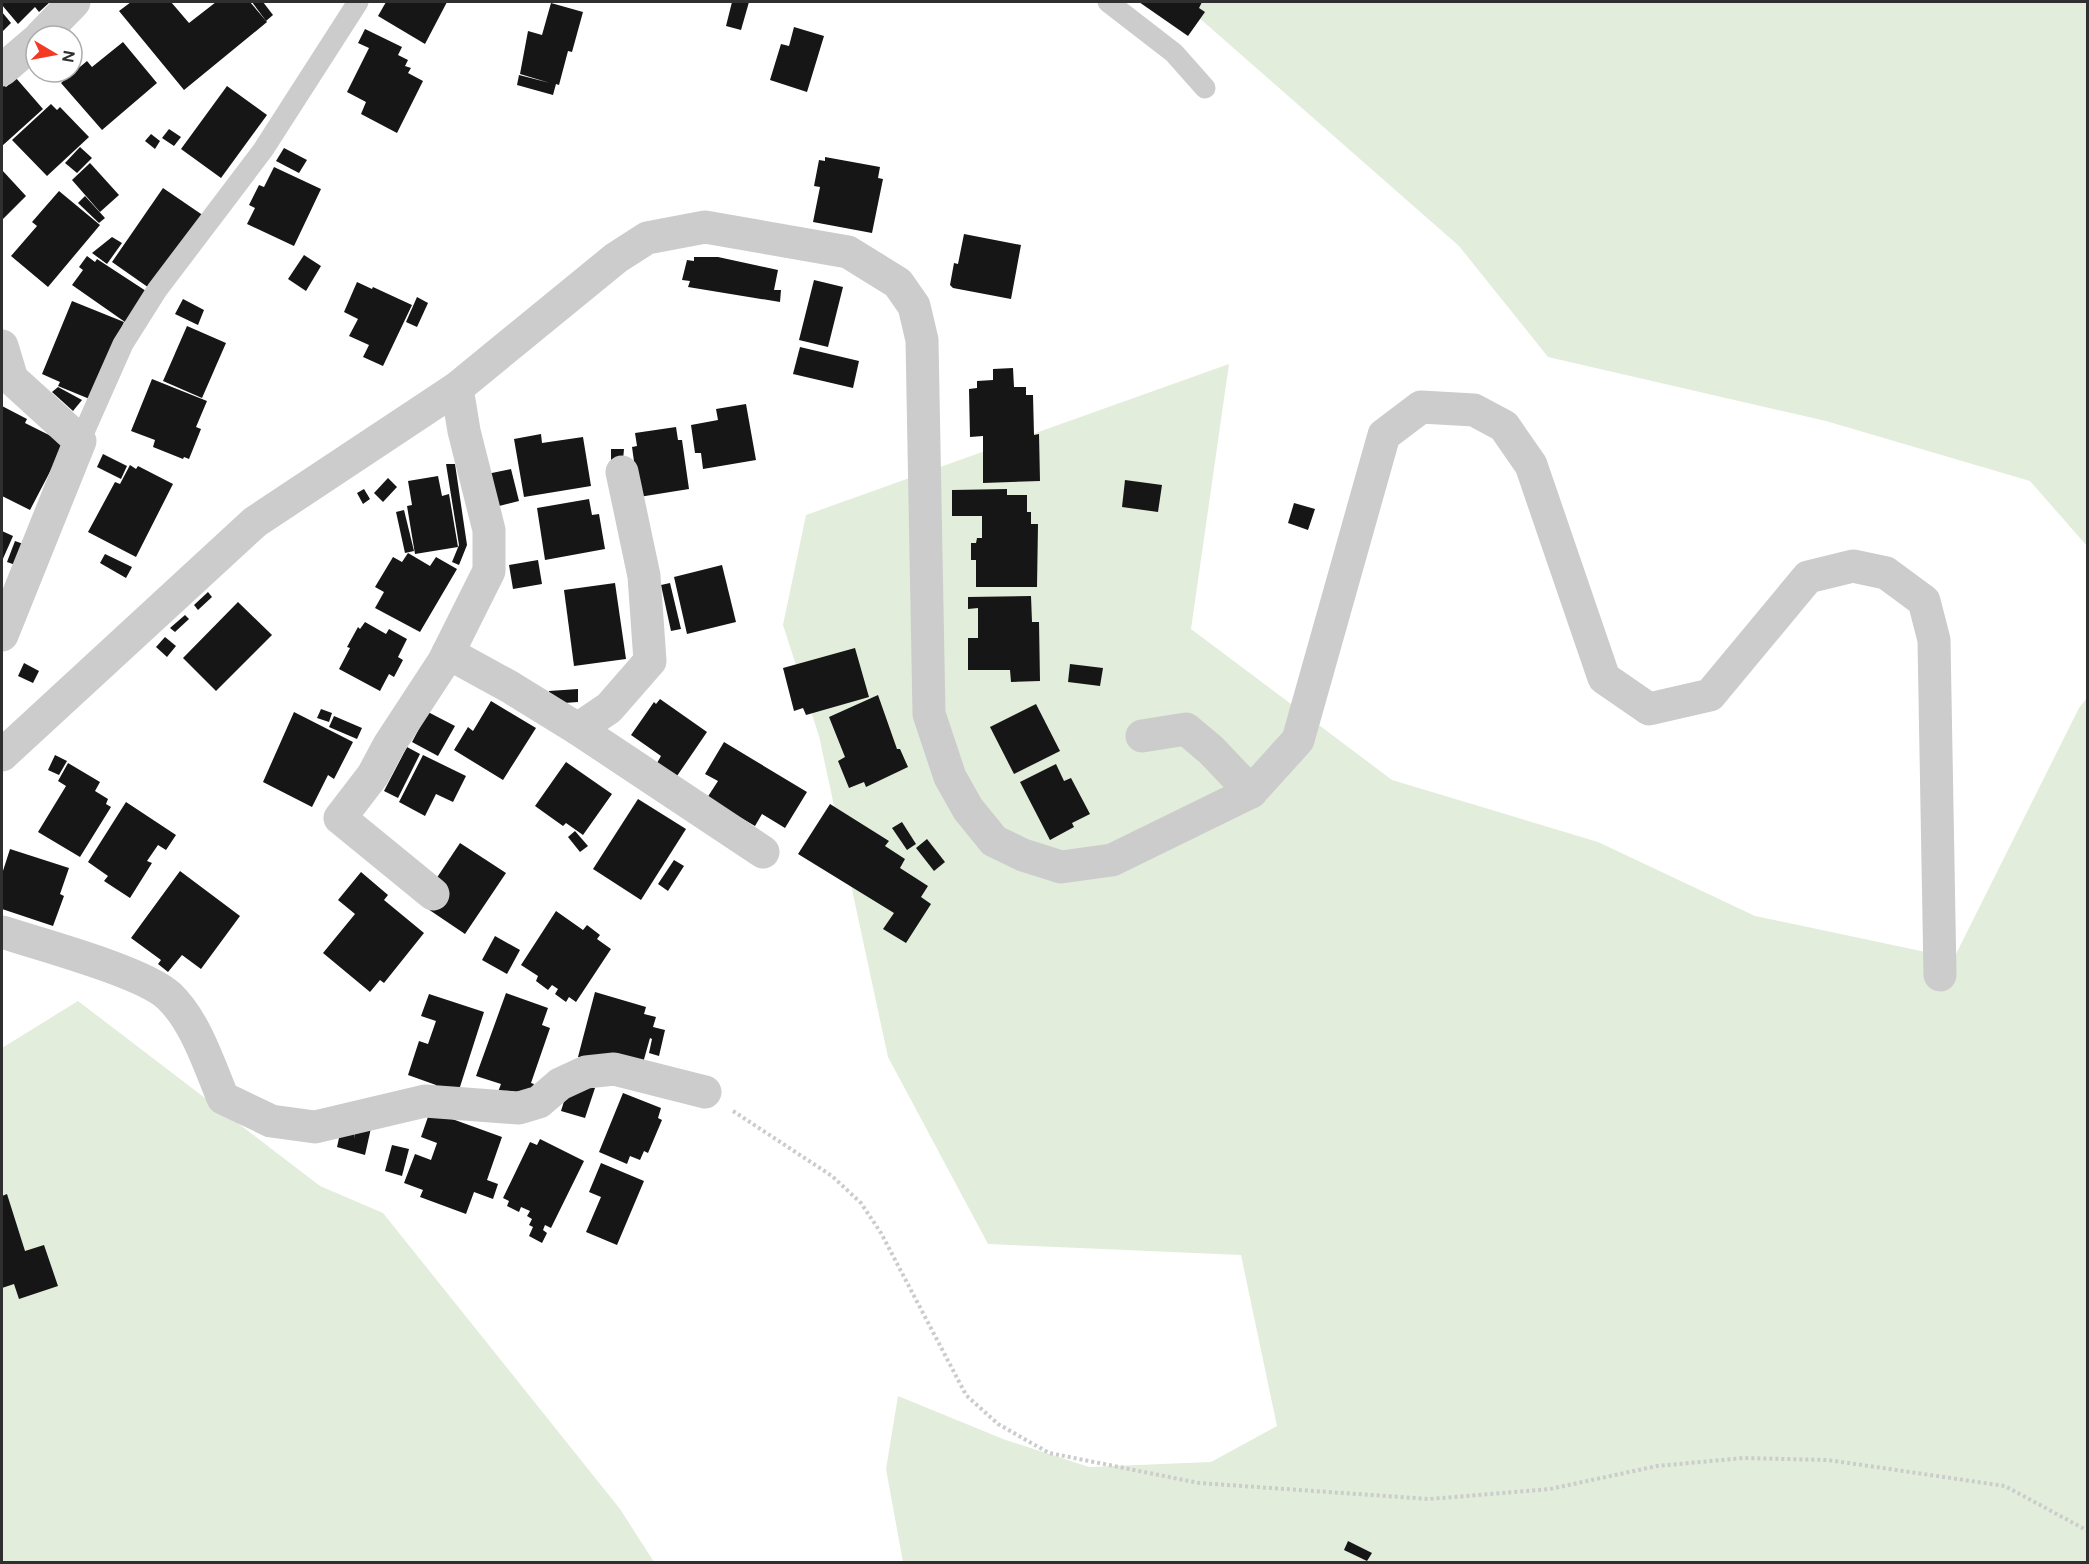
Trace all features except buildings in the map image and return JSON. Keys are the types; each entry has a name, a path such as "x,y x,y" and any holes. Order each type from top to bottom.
{"street":[{"path":"53,24 74,2"},
{"path":"2,70 24,51"},
{"path":"2,755 255,522 457,388 616,258 647,238 705,227 848,252 898,283 914,306 922,340 929,714 950,777 968,809 994,841 1023,855 1061,867 1112,860 1251,792 1298,740 1384,435 1421,407 1474,410 1504,426 1531,465 1604,678 1649,710 1710,695 1808,577 1853,566 1886,573 1924,601 1934,640 1940,975"},
{"path":"2,346 7,381 80,441 2,635"},
{"path":"433,894 340,818 374,775 389,745 448,653 489,571 489,530 464,431 457,388"},
{"path":"578,729 609,708 650,661 644,576 622,472"},
{"path":"448,653 510,687 578,729 763,852"},
{"path":"1142,736 1186,729 1211,750 1251,792"},
{"path":"2,932 143,980 169,996 194,1032 223,1098 271,1121 315,1127 425,1101 519,1108 539,1102 560,1084 586,1072 614,1069 705,1092"}],"lane":[{"path":"80,441 123,344 157,290 263,150 358,2"},
{"path":"1108,2 1174,52 1205,88"}],"path":[{"path":"705,1092 832,1176 861,1203 881,1233 966,1395 998,1424 1049,1453 1199,1483 1429,1500 1550,1489 1657,1466 1743,1458 1828,1460 2005,1486 2088,1531"}],"green space":[{"path":"1181,2 2087,2 2087,546 2030,481 1826,421 1548,357 1459,246"},
{"path":"1229,364 1191,629 1392,780 1598,842 1755,916 1954,958 2079,708 2087,698 2087,1562 903,1562 886,1469 898,1396 1003,1439 1089,1467 1211,1462 1277,1426 1241,1255 988,1244 888,1057 819,736 783,625 806,515"},
{"path":"78,1001 320,1186 383,1213 620,1509 654,1562 2,1562 2,1048"}]}
